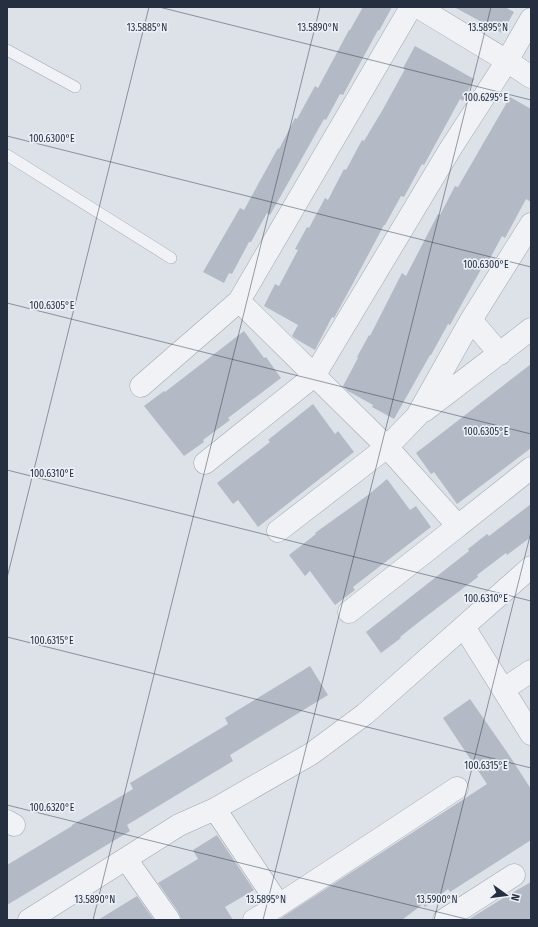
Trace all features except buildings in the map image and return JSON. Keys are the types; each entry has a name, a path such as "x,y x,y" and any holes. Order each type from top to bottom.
{"street":[{"path":"141,386 240,301 411,7"},
{"path":"418,7 531,77"},
{"path":"205,463 314,376 449,151 507,61 531,19"},
{"path":"418,416 471,320 531,224"},
{"path":"240,301 387,448 458,526"},
{"path":"471,320 500,354"},
{"path":"278,531 387,448 418,416 531,329"},
{"path":"349,612 531,468"},
{"path":"42,917 126,859 179,825 215,809 311,754 365,714 531,567"},
{"path":"464,627 531,734"},
{"path":"504,689 531,671"},
{"path":"254,920 280,905 458,788"},
{"path":"215,809 280,905"},
{"path":"126,859 169,920"},
{"path":"444,920 514,875"}],"lane":[{"path":"7,50 75,87"},
{"path":"7,155 171,258"}]}
